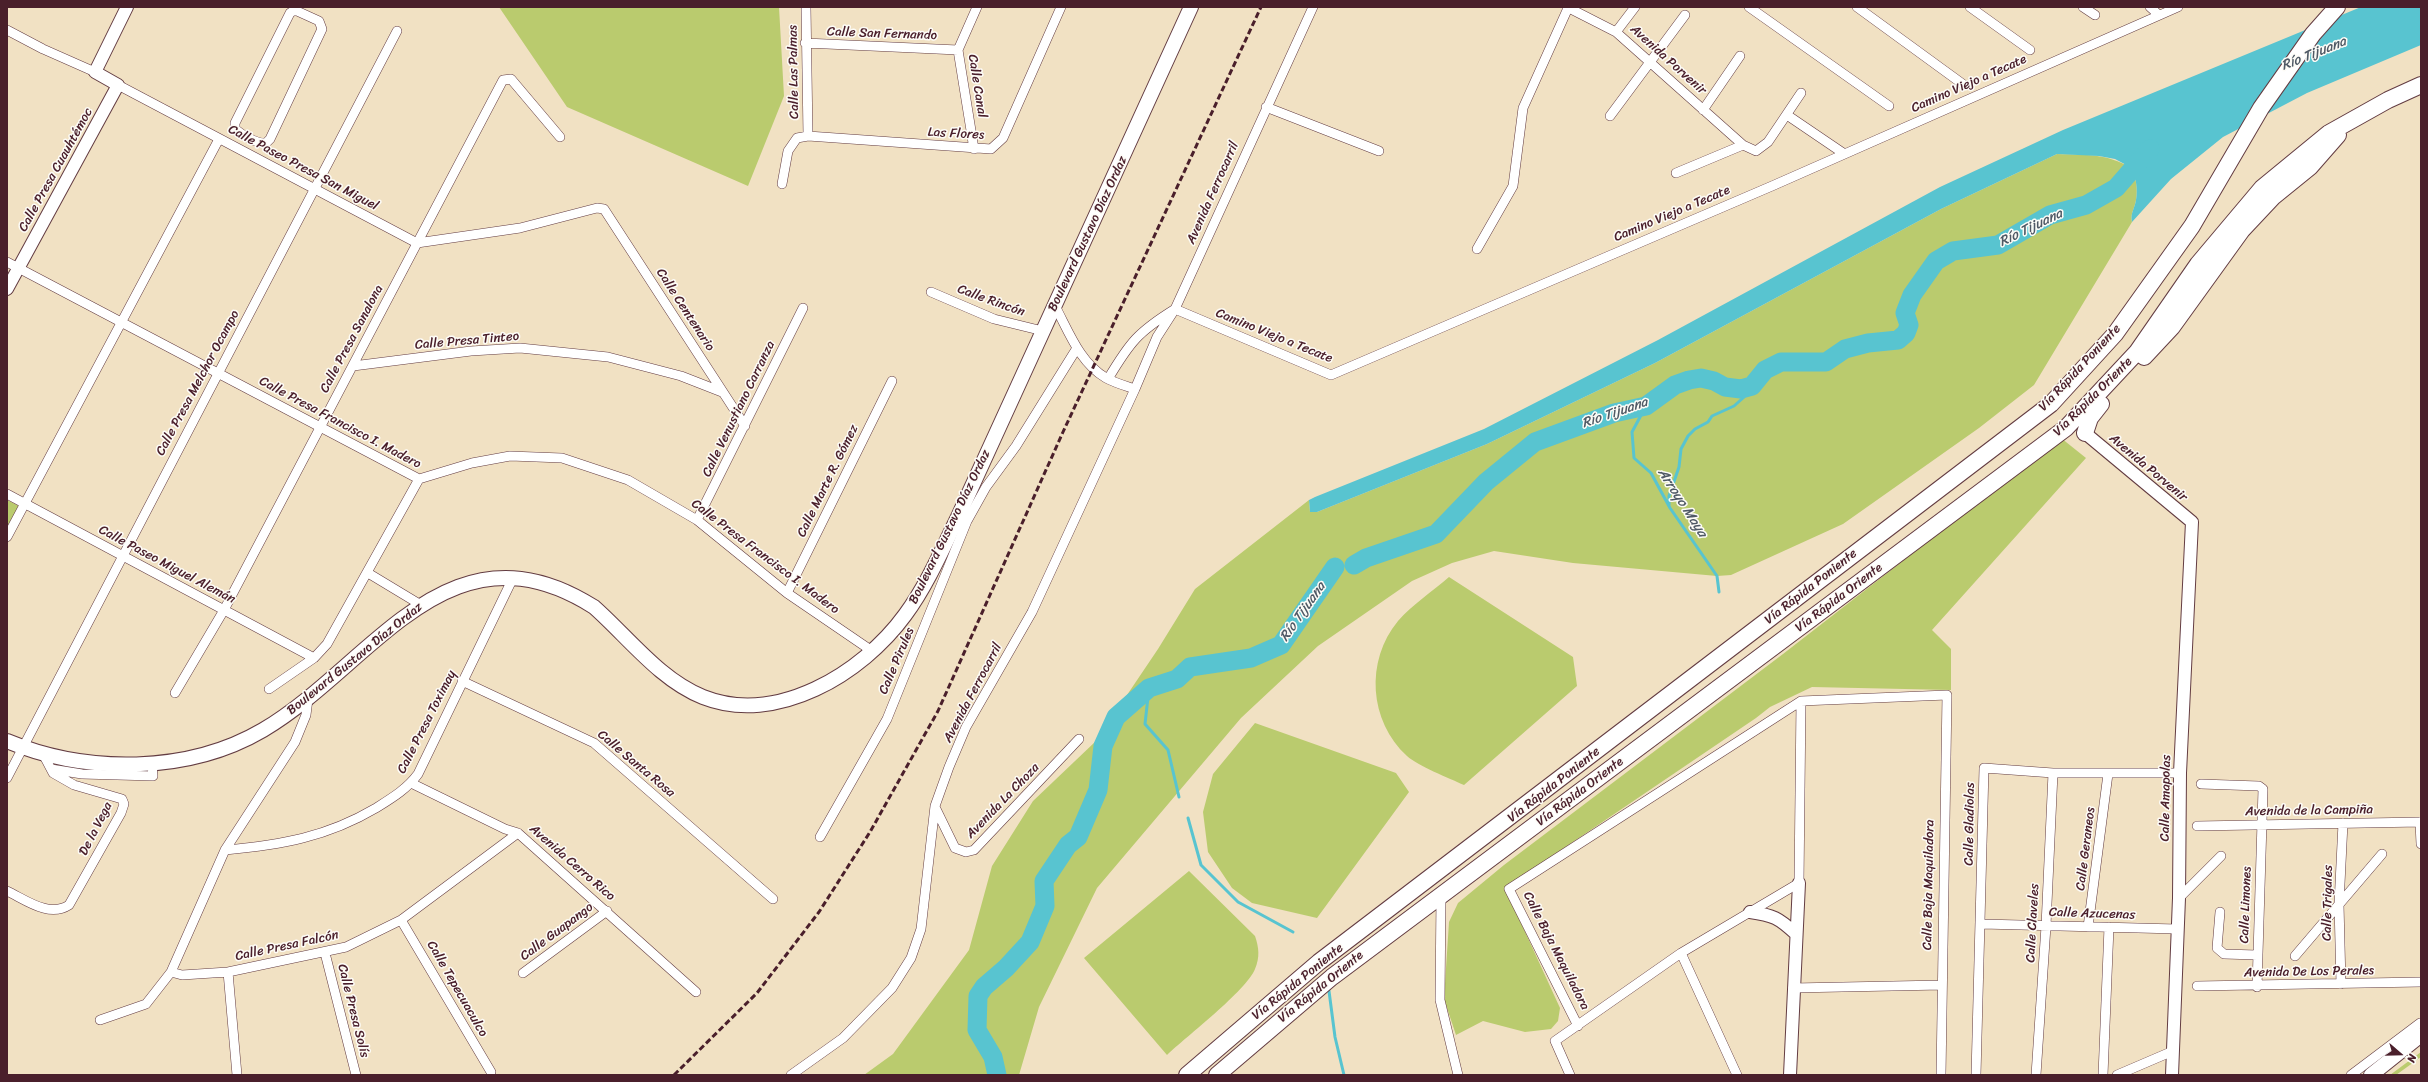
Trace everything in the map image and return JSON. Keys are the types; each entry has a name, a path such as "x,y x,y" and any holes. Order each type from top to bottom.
{"highway":[{"name":"Vía Rápida Poniente","path":"1187,1075 1320,962 2051,404 2115,334 2192,226 2221,179 2261,108 2313,34 2337,7"},
{"name":"Vía Rápida Oriente","path":"1217,1075 1332,977 2066,428 2137,352 2198,264 2262,188 2329,133 2417,88"},
{"path":"2085,433 2086,425 2094,411 2172,327 2242,230 2273,197 2310,167 2350,121"}],"main road":[{"name":"Boulevard Gustavo Díaz Ordaz","path":"7,741 43,754 95,762 152,763 183,759 220,750 264,730 308,700 403,617 435,596 466,584 497,578 513,578 553,586 582,599 594,607 678,683 703,697 732,705 766,704 801,695 834,678 872,651 893,630 917,598 963,519 1042,331 1055,306 1191,7"},
{"path":"2372,1075 2420,1028"}],"street":[{"path":"94,72 127,7"},
{"name":"Calle Las Palmas","path":"806,7 805,43 808,136"},
{"name":"Calle Canal","path":"974,149 958,50 977,7"},
{"name":"Las Flores","path":"808,136 974,149 991,149 1003,138 1061,7"},
{"name":"Avenida Ferrocarril","path":"791,1075 843,1038 892,988 911,958 921,929 935,806 966,727 1032,612 1136,389 1156,337 1175,309 1313,7"},
{"path":"1616,32 1635,7"},
{"path":"1749,7 1889,106"},
{"path":"1857,7 1964,85"},
{"path":"1970,7 2030,50"},
{"path":"2084,7 2095,15"},
{"path":"2150,7 2159,15"},
{"name":"Camino Viejo a Tecate","path":"1175,309 1331,374 1765,189 1843,153 2178,7"},
{"path":"1477,249 1513,186 1523,108 1568,8"},
{"name":"Avenida Porvenir","path":"1568,8 1616,32 1650,64 1743,145"},
{"path":"297,11 319,21 322,29 270,139 263,144 249,137 235,129 235,123 290,13 297,11"},
{"path":"1610,116 1685,15"},
{"name":"Calle Paseo Presa San Miguel","path":"7,30 43,49 94,72 417,244"},
{"name":"Calle Presa Melchor Ocampo","path":"7,778 122,555 397,31"},
{"name":"Calle San Fernando","path":"805,43 958,50"},
{"path":"1703,110 1740,56"},
{"name":"Calle Presa Sanalona","path":"175,693 224,610 503,80 511,79 560,137"},
{"name":"Calle Presa Cuauhtémoc","path":"7,289 118,85"},
{"path":"1676,173 1743,145 1756,151 1768,142 1800,93"},
{"path":"1266,107 1380,151"},
{"path":"1787,115 1843,153"},
{"path":"782,184 792,143 797,138 808,136"},
{"path":"242,151 249,137"},
{"path":"7,537 219,139"},
{"name":"Calle Centenario","path":"417,244 520,228 597,208 604,209 745,426"},
{"name":"Calle Presa Francisco I. Madero","path":"7,262 419,479 472,463 510,456 562,458 628,480 697,520 787,593 872,651"},
{"name":"Calle Rincón","path":"931,292 994,319 1042,331"},
{"path":"1055,306 1077,348 1092,369 1108,379 1136,389"},
{"name":"Calle Venustiano Carranza","path":"697,520 803,308"},
{"path":"1108,379 1131,341 1147,327 1175,309"},
{"name":"Calle Presa Tinteo","path":"353,366 471,351 520,348 608,357 681,376 722,392"},
{"name":"Calle Pirules","path":"820,837 887,719 963,519 1020,440 1077,348"},
{"name":"Calle Marte R. Gómez","path":"787,593 892,381"},
{"name":"Avenida Porvenir","path":"2085,433 2192,522"},
{"path":"269,689 314,658 327,644 368,574 419,479"},
{"name":"Calle Paseo Miguel Alemán","path":"7,494 314,658"},
{"name":"Calle Amapolas","path":"2172,1075 2179,898 2180,773 2192,522"},
{"path":"368,574 421,605"},
{"name":"Calle Presa Toximay","path":"225,850 274,846 326,832 367,813 411,783 418,774 513,578"},
{"name":"Calle Santa Rosa","path":"462,681 594,743 773,899"},
{"name":"Calle Baja Maquiladora","path":"1578,1026 1509,889 1801,701 1947,695 1941,1075"},
{"path":"100,1020 146,1004 171,972 225,850 295,742 306,715 308,700"},
{"path":"1790,1075 1799,883 1801,701"},
{"name":"Avenida La Choza","path":"935,806 955,848 966,852 974,850 1079,739"},
{"name":"De la Vega","path":"7,891 45,909 63,909 75,896 124,804 122,799 74,785 54,773 43,754"},
{"path":"51,769 82,774 153,776 152,763"},
{"name":"Calle Gladiolas","path":"1976,1075 1982,924 1984,768 2053,773 2180,773"},
{"name":"Calle Claveles","path":"2036,1075 2046,926 2053,773"},
{"name":"Calle Geraneos","path":"2088,927 2108,774"},
{"name":"Avenida Cerro Rico","path":"411,783 505,829 518,833 696,992"},
{"name":"Calle Limones","path":"2201,784 2259,786 2264,793 2257,987"},
{"path":"2420,822 2421,844"},
{"name":"Avenida de la Campiña","path":"2197,826 2420,822"},
{"name":"Calle Trigales","path":"2341,984 2339,904 2343,823"},
{"name":"Calle Presa Falcón","path":"171,972 182,975 228,972 325,953 360,942 402,920 518,833"},
{"path":"2295,956 2382,854"},
{"path":"2179,898 2221,856"},
{"name":"Calle Baja Maquiladora","path":"1570,1075 1555,1041 1681,952 1799,883"},
{"path":"1441,896 1440,1000 1458,1075"},
{"name":"Calle Guapango","path":"523,973 607,912"},
{"path":"1750,912 1770,914 1781,920 1796,934"},
{"path":"2220,912 2217,948 2220,952 2224,954 2257,955"},
{"name":"Calle Tepecuaculco","path":"402,920 491,1072"},
{"name":"Calle Azucenas","path":"1982,924 2177,929"},
{"path":"2103,1075 2109,927"},
{"path":"1681,952 1737,1075"},
{"name":"Calle Presa Solís","path":"325,953 356,1075"},
{"path":"228,972 237,1075"},
{"name":"Avenida De Los Perales","path":"2197,986 2257,987 2421,982"},
{"path":"1793,988 1942,985"},
{"path":"2350,1075 2420,1028"},
{"path":"2117,1075 2173,1051"}],"green space":[{"path":"499,7 779,7 784,96 748,186 567,107"},
{"path":"2057,154 2104,157 2132,168 2136,180 2137,192 2132,222 2034,385 1979,428 1843,524 1731,575 1717,576 1573,563 1494,551 1452,563 1412,581 1318,646 1241,718 1097,888 1039,1007 1019,1075 864,1075 893,1054 969,950 992,866 1033,801 1096,741 1158,649 1195,589 1309,500 1310,512 1317,512 1487,444 1655,363 1941,209"},
{"path":"2061,438 2086,458 1932,630 1951,649 1951,690 1812,687 1770,707 1505,888 1560,1008 1558,1021 1551,1029 1525,1032 1483,1021 1456,1035 1444,999 1449,922 1458,903 1504,865 1783,654"},
{"path":"7,500 19,506 7,528"},
{"path":"1449,577 1573,657 1577,686 1464,785 1412,760 1394,742 1385,726 1379,708 1376,690 1376,672 1380,654 1387,637 1404,615"},
{"path":"1255,723 1396,773 1409,792 1317,918 1252,903 1232,888 1208,852 1203,812 1213,774"},
{"path":"1189,871 1255,936 1258,949 1257,965 1249,978 1228,1001 1167,1055 1084,958"},
{"path":"2421,1052 2421,1057 2396,1075 2390,1075"}],"water":[{"path":"2361,7 2421,7 2421,45 2307,93 2223,137 2171,179 2132,222 2137,192 2136,180 2132,168 2115,159 2099,156 2057,154 1941,209 1655,363 1487,444 1317,512 1310,512 1309,500 1484,429 1658,340 1940,187 2063,130"}],"waterway":[{"name":"Río Tijuana","path":"1354,565 1366,558 1436,534 1486,482 1535,442 1614,413 1646,406 1675,385 1689,380 1701,378 1714,381 1725,387 1741,389 1752,386 1765,370 1781,362 1826,362 1845,349 1868,343 1898,340 1906,333 1909,325 1905,313 1912,295 1936,261 1953,251 1998,245 2050,215 2086,205 2116,188 2150,149"},
{"path":"1669,506 1669,496 1679,467 1681,449 1688,436 1695,429 1708,422 1712,416 1734,406 1743,398 1752,386"},
{"name":"Arroyo Maya","path":"1646,406 1632,432 1634,458 1651,473 1670,508 1717,576 1719,592"},
{"name":"Río Tijuana","path":"997,1075 993,1057 977,1030 978,996 984,987 1006,968 1030,942 1045,906 1044,881 1068,845 1078,837 1098,790 1103,746 1116,717 1149,688 1177,679 1190,667 1251,658 1281,645 1335,567"},
{"path":"1149,688 1145,724 1168,750 1179,797"},
{"path":"1188,818 1201,865 1238,902 1293,932"},
{"path":"1329,991 1335,1037 1344,1075"}],"railway":[{"path":"674,1075 757,993 819,912 870,832 938,711 1063,432 1261,7"}]}
